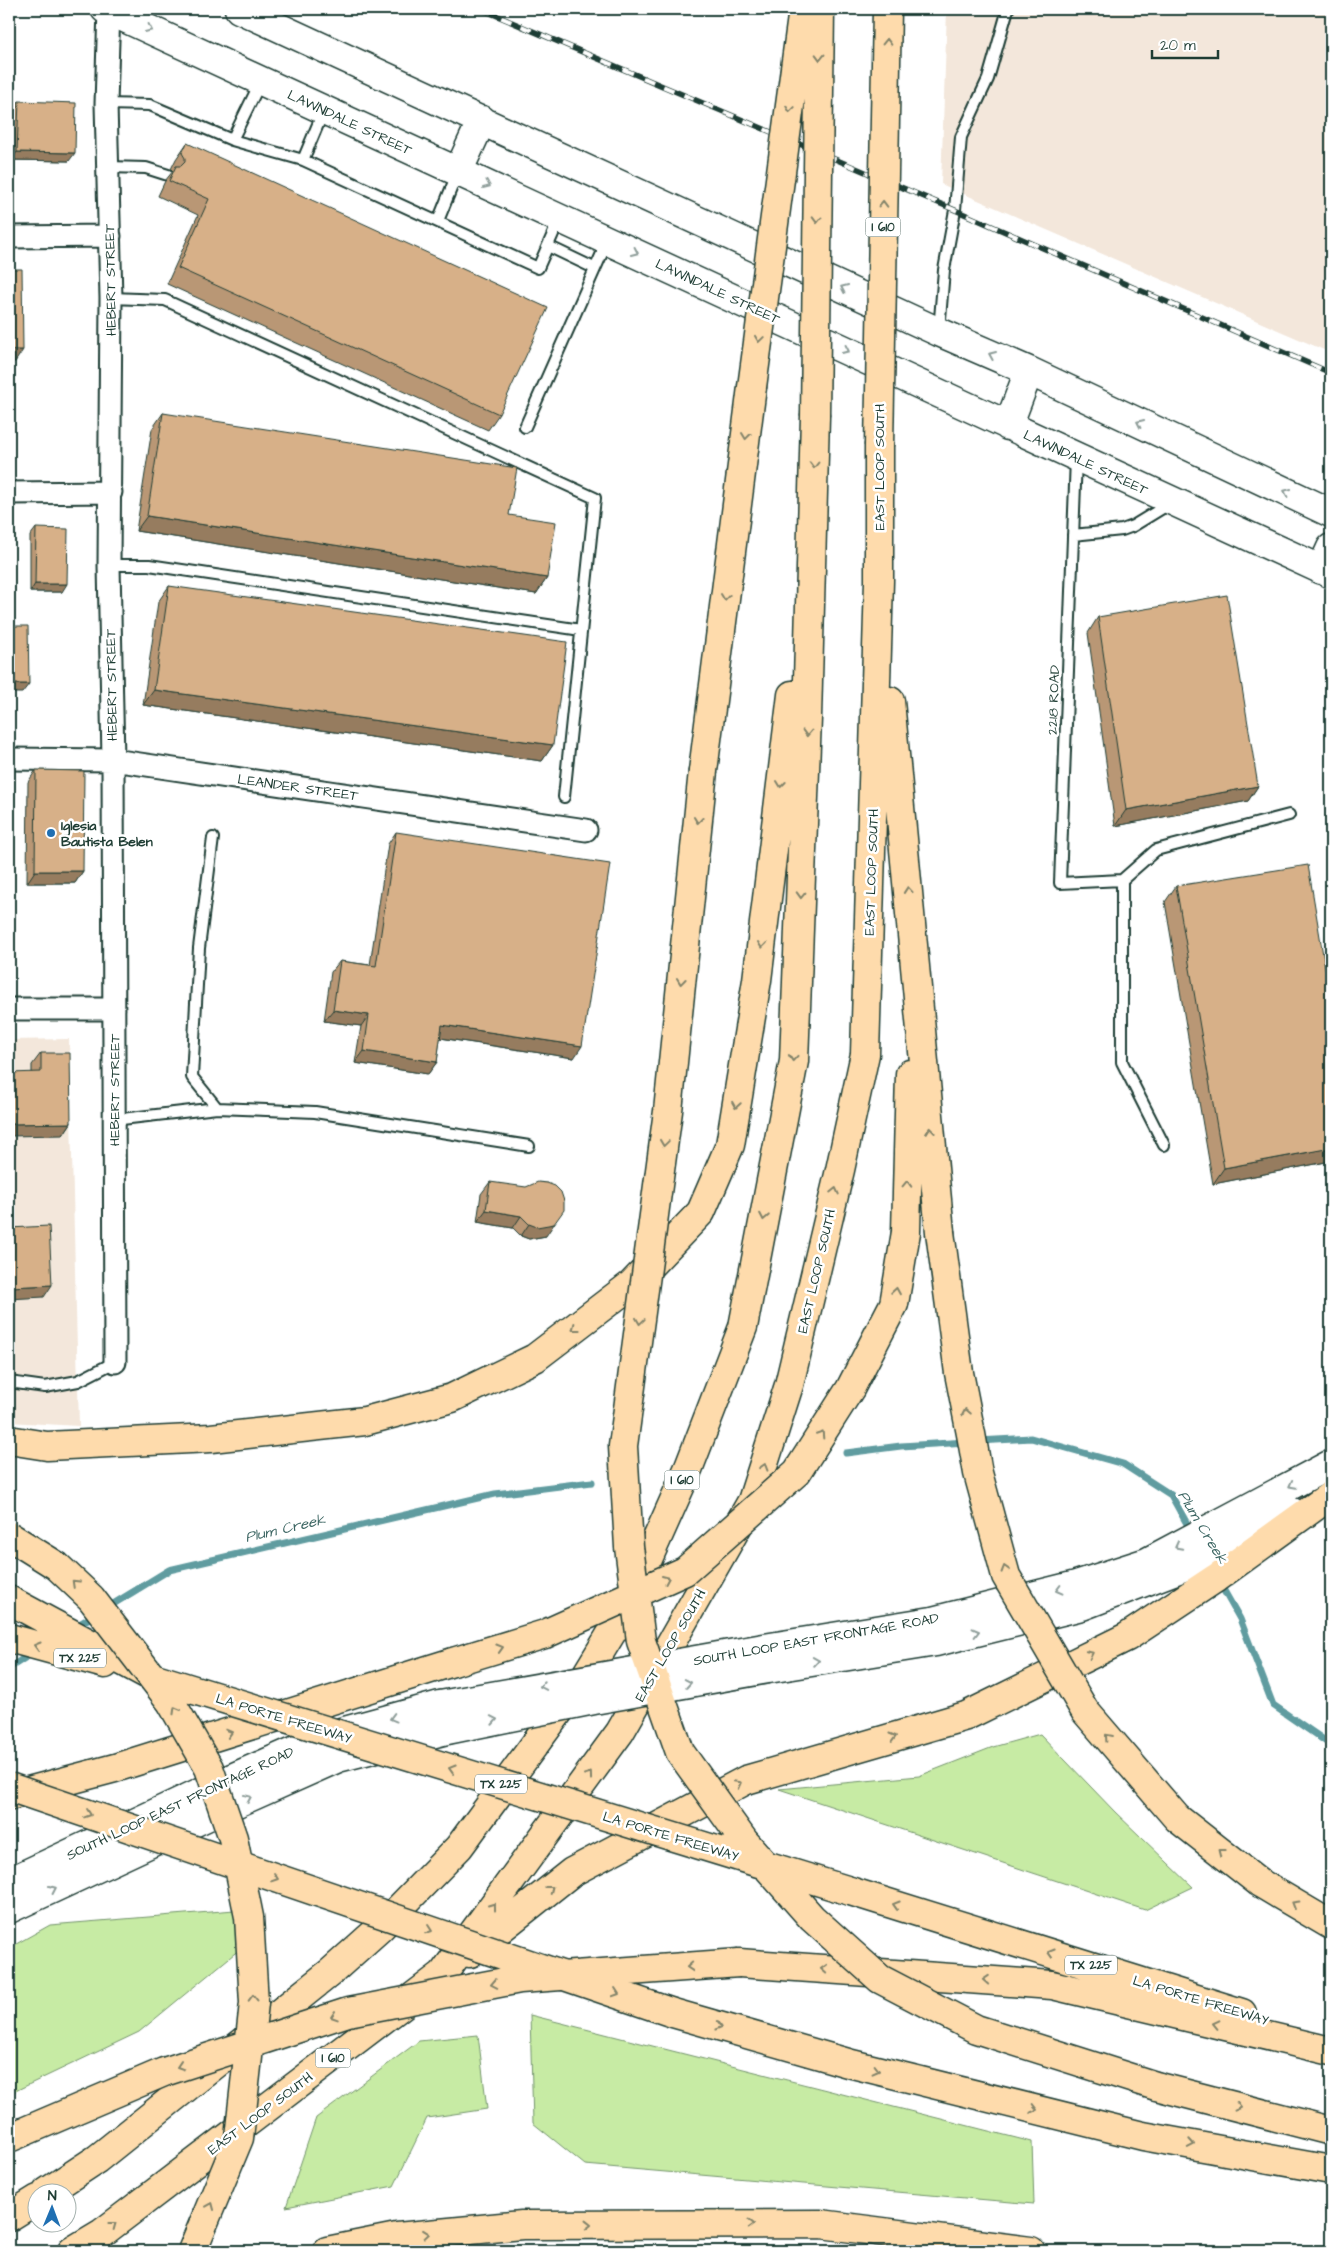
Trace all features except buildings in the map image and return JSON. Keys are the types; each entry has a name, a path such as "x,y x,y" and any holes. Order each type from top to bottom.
{"highway":[{"path":"804,9 752,387 703,771 668,1111 623,1446 629,1547 641,1641 680,1752 744,1841 812,1918 880,1979 976,2029 1156,2086 1331,2131"},
{"name":"I 610","path":"62,2182 97,2159 332,1971 425,1883 458,1847 586,1675 617,1624 689,1467 743,1327 794,1061 815,416 820,9"},
{"name":"EAST LOOP SOUTH","path":"72,2251 102,2233 443,1974 620,1732 747,1510 759,1483 789,1385 840,1170 865,1054 879,581 879,446 887,9"},
{"path":"9,1440 47,1446 211,1438 365,1421 452,1398 535,1358 632,1284 700,1212 730,1145 754,999 812,527"},
{"path":"879,581 940,1232 959,1373 978,1473 1006,1576 1085,1711 1177,1818 1260,1882 1331,1925"},
{"path":"9,1796 115,1768 545,1634 685,1571 797,1472 850,1390 894,1304 906,1232 913,938"},
{"path":"443,1974 572,1872 746,1780 966,1716 1127,1636 1145,1624 1255,1528 1331,1493"},
{"path":"9,1536 58,1566 91,1598 171,1702 209,1768 233,1838 249,1917 254,2003 239,2138 192,2251"},
{"path":"9,1600 152,1677"},
{"name":"LA PORTE FREEWAY","path":"9,1638 152,1677 1331,2041"},
{"path":"9,1810 115,1768"},
{"path":"9,1787 672,2013 848,2063 1143,2136 1331,2170"},
{"path":"9,2138 164,2072 348,2012 520,1979 739,1963 1052,1985 1331,2051"},
{"path":"9,2218 28,2205"},
{"path":"327,2251 397,2237 522,2225 811,2224 1031,2251"}],"main road":[{"name":"LAWNDALE STREET","path":"107,9 458,172 608,239 1173,502 1328,564"},
{"path":"239,9 939,332 1029,371 1331,512"},
{"path":"458,172 482,120"},
{"path":"1008,426 1029,371"},
{"name":"SOUTH LOOP EAST FRONTAGE ROAD","path":"9,1882 200,1792 330,1735 443,1718 594,1700 766,1659 936,1642 1082,1606 1110,1584 1207,1558 1255,1528 1331,1464"},
{"name":"SOUTH LOOP EAST FRONTAGE ROAD","path":"9,1910 210,1815 338,1758 443,1718"}],"street":[{"name":"HEBERT STREET","path":"107,9 106,104 111,298 109,565 113,760 115,1362"},
{"path":"9,237 110,236"},
{"path":"9,493 111,492"},
{"name":"LEANDER STREET","path":"9,759 113,760 586,830"},
{"path":"9,1009 114,1009"}],"lane":[{"path":"939,332 944,270 955,210 961,137 988,79 1008,9"},
{"path":"232,140 261,81"},
{"path":"106,104 150,105 232,140 303,160 538,268 560,218"},
{"path":"303,160 324,110"},
{"path":"108,167 146,168 168,175"},
{"path":"438,221 458,172"},
{"path":"525,427 608,239"},
{"path":"548,246 594,268"},
{"path":"111,298 166,300 595,498 564,797"},
{"name":"2218 ROAD","path":"1076,457 1060,883 1122,880"},
{"path":"1073,535 1122,530 1134,526 1173,502"},
{"path":"109,565 149,565 581,630"},
{"path":"1164,1145 1122,1062 1122,880 1156,850 1289,815"},
{"path":"213,838 199,948 192,1077 218,1108"},
{"path":"113,1120 218,1108 315,1112 529,1146"},
{"path":"9,1382 45,1388 78,1381 115,1362"}],"shaded area":[{"path":"947,9 1331,9 1331,353 941,184"},
{"path":"69,1039 79,1426 9,1422 9,1040"}],"green space":[{"path":"1040,1734 1115,1812 1193,1887 1145,1910 779,1789 919,1776 993,1747"},
{"path":"247,1909 240,1949 139,2032 9,2094 9,1948 50,1925"},
{"path":"530,2015 1032,2142 1034,2204 585,2165 533,2123"},
{"path":"478,2035 487,2109 427,2118 394,2186 286,2207 316,2118 419,2041"}],"waterway":[{"name":"Plum Creek","path":"978,1441 1031,1438 1123,1464 1171,1495 1191,1531"},
{"name":"Plum Creek","path":"846,1453 901,1446 967,1442"},
{"name":"Plum Creek","path":"105,1609 169,1570 495,1494 592,1482"},
{"name":"Plum Creek","path":"1219,1582 1240,1619 1273,1705 1331,1745"},
{"name":"Plum Creek","path":"73,1628 96,1614"},
{"name":"Plum Creek","path":"9,1668 34,1652"}],"railway":[{"path":"481,9 955,210 1331,373"}],"place":[{"name":"Iglesia Bautista Belen","path":"51,833"}]}
